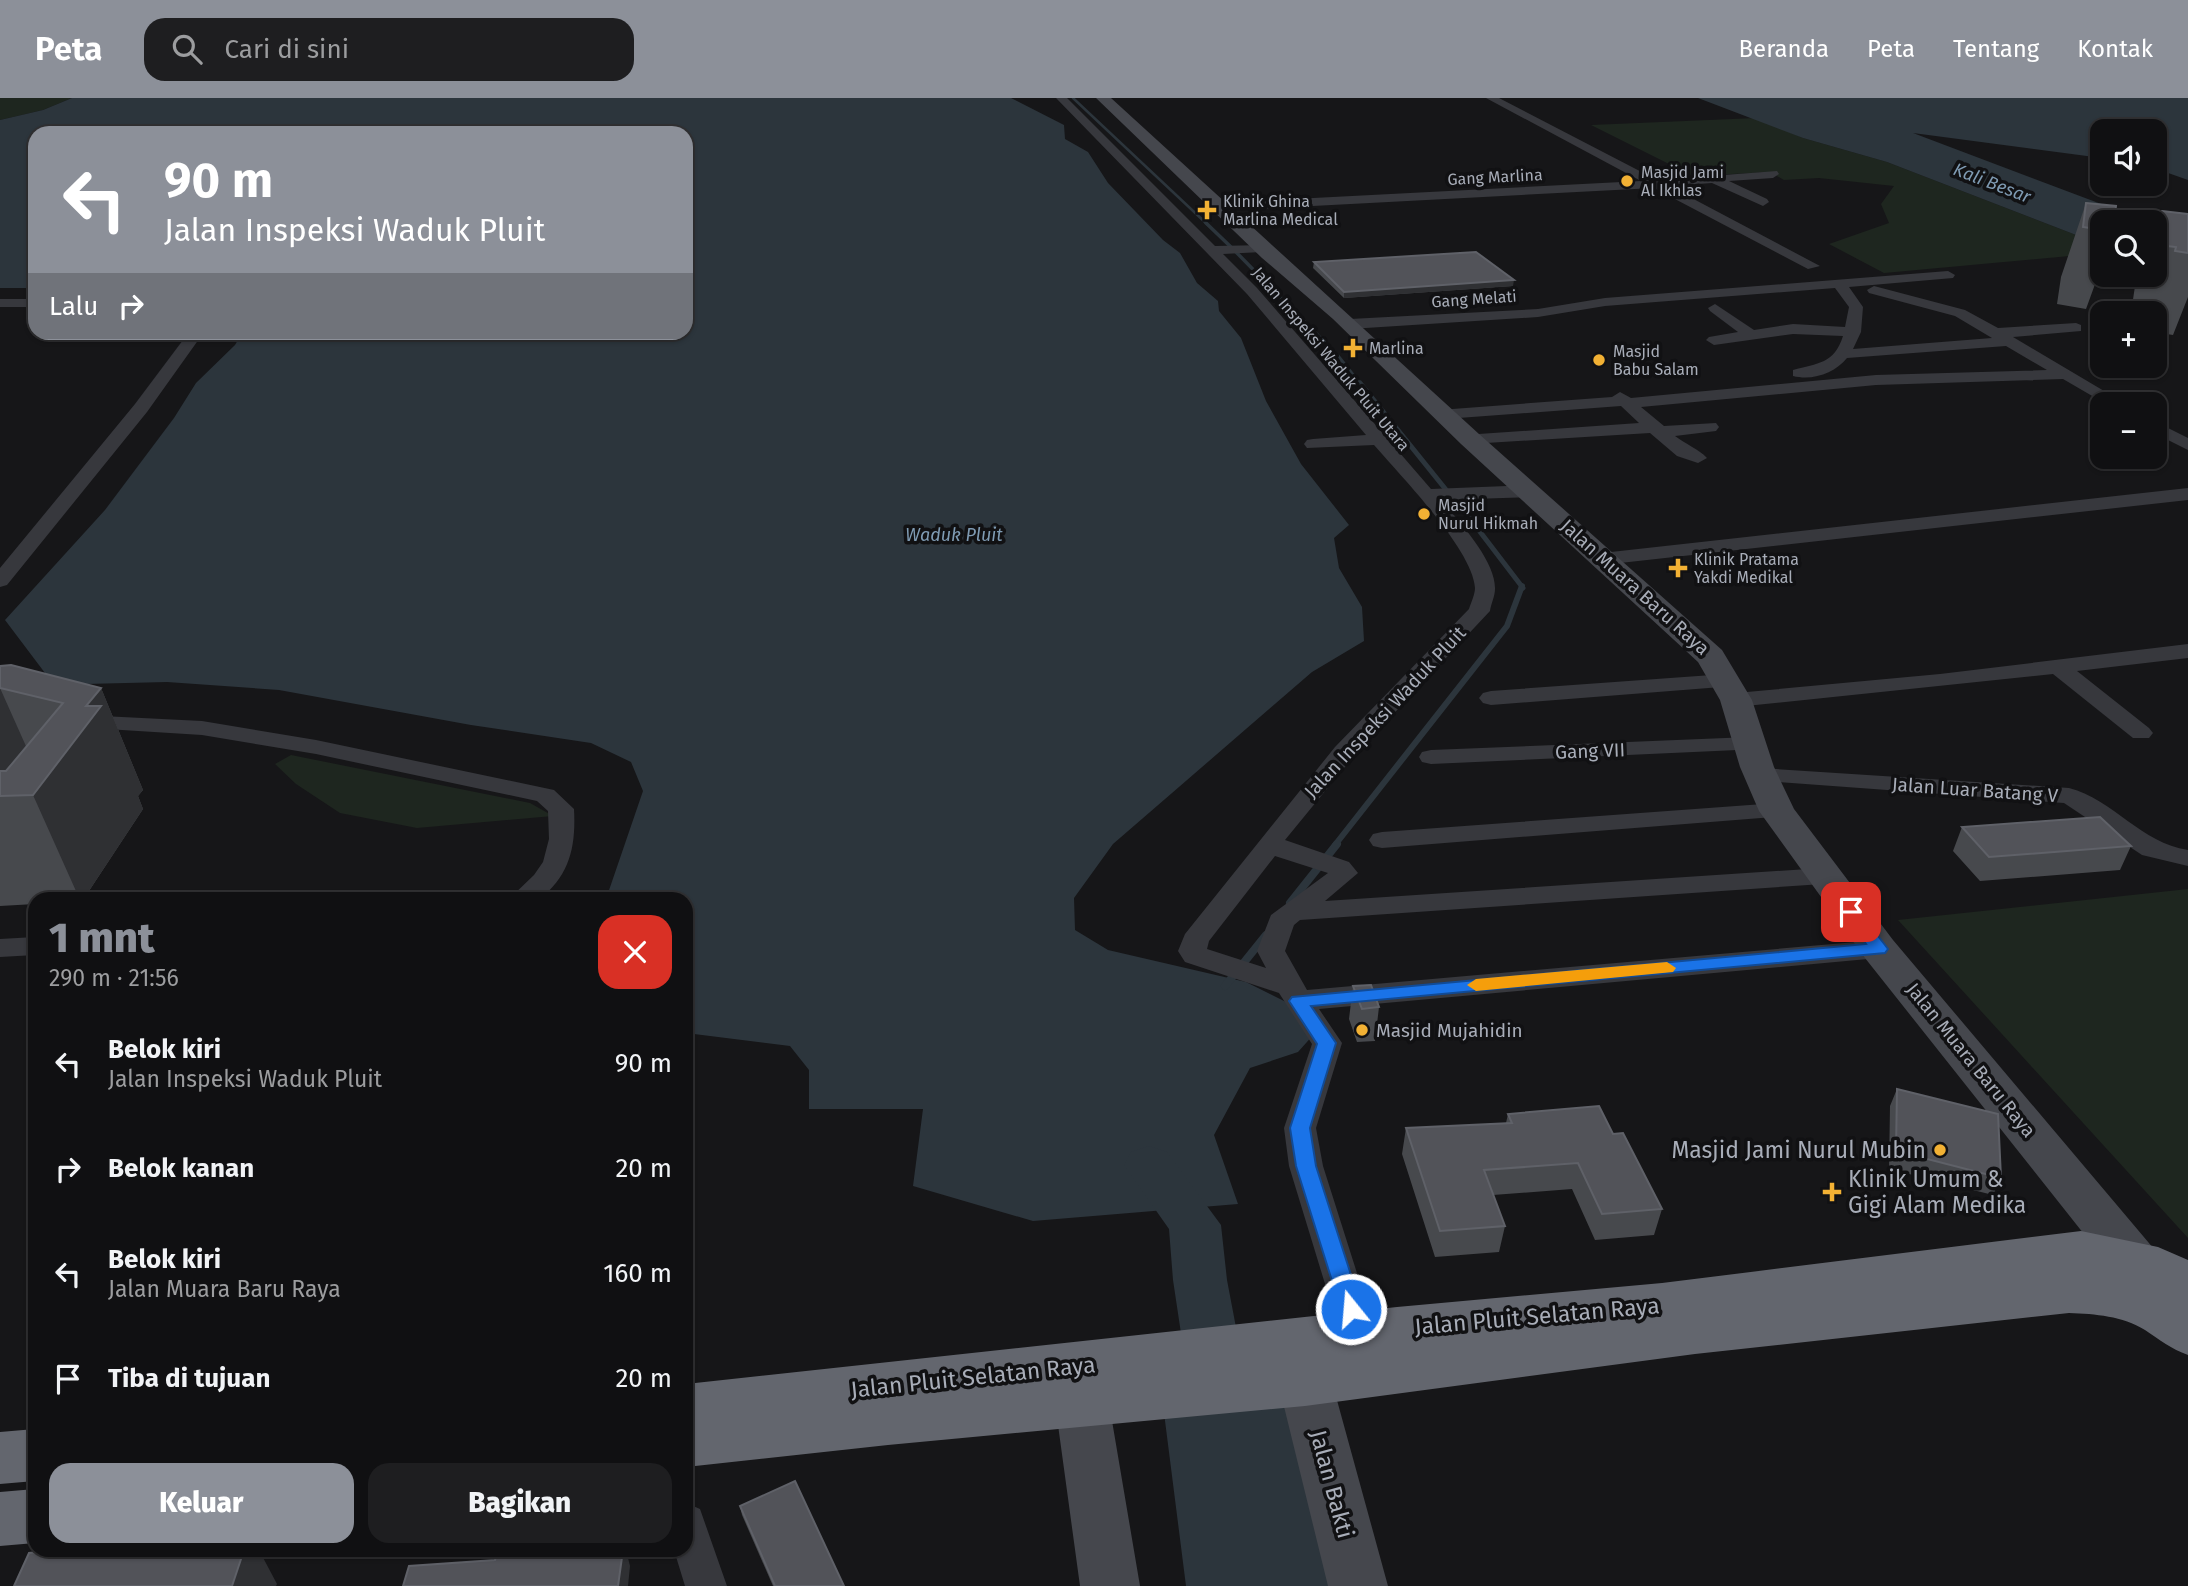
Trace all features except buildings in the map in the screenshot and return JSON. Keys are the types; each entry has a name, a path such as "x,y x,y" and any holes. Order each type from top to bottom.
{"highway":[{"name":"Jalan Pluit Selatan Raya","path":"1293,1369 1358,1333 1662,1304 2059,1253 2081,1251 2135,1281"},
{"path":"2188,1286 2158,1268 2135,1281 2188,1334"},
{"name":"Jalan Pluit Selatan Raya","path":"693,1441 888,1420 1095,1390 1695,1332 2057,1293 2101,1291 2135,1281"},
{"name":"Jalan Pluit Selatan Raya","path":"693,1408 1095,1390"},
{"path":"0,1458 28,1456"},
{"path":"0,1519 28,1517"}],"street":[{"name":"Jalan Inspeksi Waduk Pluit Utara","path":"1061,98 1212,250 1302,346 1425,495"},
{"name":"Jalan Muara Baru Raya","path":"1103,98 1262,248 1345,319 1470,439 1712,657 1731,690 1760,775 1777,811 1823,876 2135,1281"},
{"path":"1491,98 1812,266"},
{"name":"Gang Marlina","path":"1219,207 1654,184 1773,174"},
{"path":"1713,178 1763,202"},
{"path":"1212,250 1262,248"},
{"path":"1698,458 1683,452 1617,394 1624,390 1735,382 1827,368 1843,354 1853,332 1856,307 1842,284 1948,275"},
{"name":"Gang Melati","path":"1345,319 1538,313 1601,305 1605,302 1842,284 1900,295 1954,311 2005,337 2098,392"},
{"path":"0,303 28,303"},
{"path":"1345,319 1444,308"},
{"path":"1714,308 1751,335"},
{"path":"1843,354 2076,328"},
{"path":"1714,340 1800,329 1853,332"},
{"path":"0,582 141,408 191,340"},
{"path":"1445,414 1626,402 1863,381 2068,374"},
{"path":"1470,439 1710,426"},
{"path":"2167,433 2188,445"},
{"path":"1313,444 1377,440"},
{"path":"1425,495 1530,491"},
{"path":"1602,559 2188,494"},
{"name":"Jalan Inspeksi Waduk Pluit","path":"1255,976 1195,955 1191,946 1271,840 1344,752 1479,611 1485,588 1476,561 1457,531 1425,495"},
{"path":"1491,698 1731,690 2058,667 2188,650"},
{"path":"2058,667 2141,733"},
{"path":"59,721 202,728 316,747 545,794 561,809 561,853 555,870 532,892"},
{"name":"Gang VII","path":"1431,757 1750,744"},
{"name":"Jalan Luar Batang V","path":"1760,775 2091,796 2140,845 2183,862"},
{"path":"1382,840 1777,811"},
{"path":"1271,843 1340,868 1345,873 1281,921 1271,951 1294,994 1326,1043 1300,1128 1306,1166 1358,1333"},
{"path":"1296,912 1823,876"},
{"path":"0,948 28,946"},
{"path":"1255,976 1294,994 1879,949"},
{"name":"Jalan Bakti","path":"1293,1369 1358,1586"},
{"path":"1095,1390 1110,1586"},
{"path":"693,1544 706,1586"}],"shaded area":[{"path":"0,98 72,98 43,110 0,120"},
{"path":"1756,118 1803,138 1887,162 2090,240 2090,254 1884,273 1829,244 1889,223 1881,204 1894,186 1819,178 1784,180 1770,172 1693,176 1591,125"},
{"path":"291,755 530,803 553,816 417,828 340,813 296,784 275,764"},
{"path":"2188,889 2188,1238 1898,920"}],"water":[{"name":"Waduk Pluit","path":"72,98 1011,98 1064,125 1065,139 1088,152 1108,183 1163,240 1180,253 1197,283 1218,301 1219,311 1241,338 1266,401 1301,464 1349,525 1334,538 1339,568 1362,607 1364,641 1312,672 1113,844 1074,898 1075,930 1108,950 1246,982 1302,1010 1315,1033 1298,1052 1250,1068 1214,1135 1238,1204 1033,1221 913,1186 923,1109 809,1109 809,1070 790,1046 693,1034 693,892 608,892 643,791 631,762 591,743 471,725 279,690 167,682 85,684 51,681 5,620 105,510 174,418 196,383 238,340 693,340 693,126 28,126 28,288 0,288 0,120 43,110"},
{"name":"Kali Besar","path":"1698,98 2188,98 2188,180 2167,173 2167,119 2090,119 2090,156 1913,133 2117,210 2090,210 2090,240 1887,162 1803,138"},
{"path":"1291,1390 1329,1586 1186,1586 1163,1405"}],"waterway":[{"path":"1073,98 1208,225"},
{"path":"1206,223 1232,248"},
{"path":"1235,251 1338,356 1361,385"},
{"path":"1360,383 1447,491"},
{"path":"1455,499 1522,586"},
{"path":"1335,845 1507,626 1522,586"},
{"path":"1290,903 1337,844"},
{"path":"1225,986 1266,935"},
{"path":"1149,1165 1195,1225 1200,1280 1217,1380"}],"slow traffic":[{"path":"1476,985 1667,968"}],"place":[{"name":"Masjid Jami Al Ikhlas","path":"1627,181"},
{"name":"Klinik Ghina Marlina Medical","path":"1207,210"},
{"name":"Marlina","path":"1353,348"},
{"name":"Masjid Babu Salam","path":"1599,360"},
{"name":"Masjid Nurul Hikmah","path":"1424,514"},
{"name":"Klinik Pratama Yakdi Medikal","path":"1678,568"},
{"name":"Masjid Mujahidin","path":"1362,1030"},
{"name":"Masjid Jami Nurul Mubin","path":"1940,1150"},
{"name":"Klinik Umum & Gigi Alam Medika","path":"1832,1192"}],"route":[{"path":"1351,1309 1306,1166 1300,1128 1326,1043 1298,1001 1879,949 1851,912"}]}
